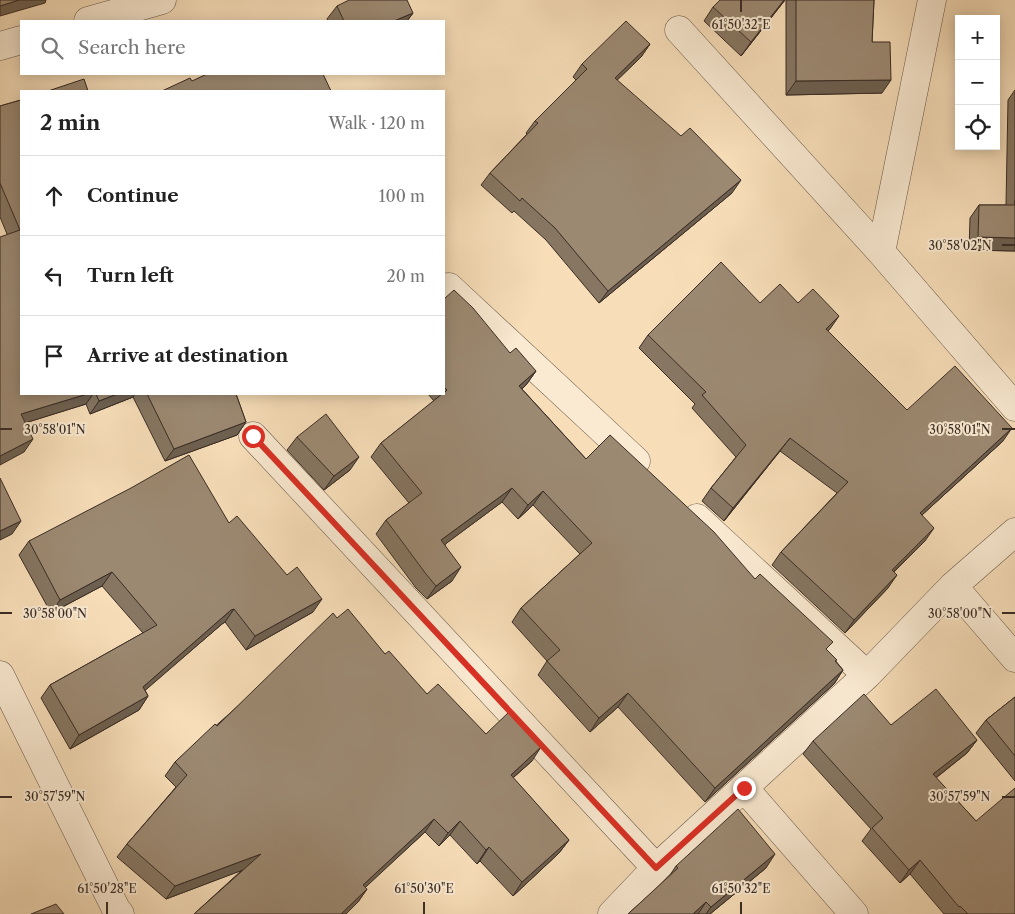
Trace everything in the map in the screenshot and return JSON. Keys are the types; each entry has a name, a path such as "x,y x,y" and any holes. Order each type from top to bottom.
{"street":[{"path":"92,20 162,0"},
{"path":"880,252 932,0"},
{"path":"679,30 880,252 1015,407"},
{"path":"0,46 20,40"},
{"path":"449,287 654,478"},
{"path":"253,436 656,868"},
{"path":"676,498 867,675"},
{"path":"612,914 656,868 867,675 953,586 1015,532"},
{"path":"953,586 1015,658"},
{"path":"0,675 116,910 120,914"},
{"path":"744,788 854,914"}],"building":[{"path":"0,0 19,0 0,6"},
{"path":"349,0 407,0 413,13 396,20 344,20 337,6"},
{"path":"720,0 784,0 751,42 713,7"},
{"path":"796,0 874,0 872,42 890,42 891,80 796,81"},
{"path":"626,21 650,44 615,78 681,136 690,128 741,180 608,291 555,228 522,198 520,201 490,173 538,123 535,121 587,69 582,64"},
{"path":"205,75 323,75 331,90 164,90 190,78 192,81"},
{"path":"84,79 88,90 51,90"},
{"path":"20,100 20,230 0,183 0,106"},
{"path":"979,205 1015,205 1015,238 978,237"},
{"path":"20,230 20,395 84,395 21,414 33,439 0,456 0,237"},
{"path":"721,262 760,303 780,284 798,303 813,289 839,316 826,329 907,410 955,366 1012,428 920,513 934,528 892,570 897,575 854,620 781,552 848,482 790,438 733,508 711,488 746,445 702,395 706,392 648,335"},
{"path":"454,290 473,308 510,353 516,348 536,371 519,386 586,459 610,435 714,532 755,579 760,574 833,642 826,649 837,660 835,661 843,670 715,788 628,693 599,718 547,661 560,650 521,608 592,543 543,491 528,505 512,488 441,540 461,567 436,586 386,520 422,493 381,443 441,395 445,395 447,390 445,388 445,298"},
{"path":"96,395 114,395 99,401"},
{"path":"147,395 236,395 246,422 174,449"},
{"path":"326,414 359,457 334,476 297,437"},
{"path":"189,455 229,523 237,516 287,575 297,567 322,599 255,636 234,609 231,610 143,687 148,696 79,735 50,685 157,625 112,572 60,600 29,541 131,488"},
{"path":"0,478 21,521 0,531"},
{"path":"348,609 385,654 389,651 427,694 438,684 486,734 509,712 541,747 511,775 569,840 522,882 489,847 486,850 460,821 448,833 434,819 363,885 367,889 341,914 194,914 261,854 175,886 127,844 187,775 175,762 215,724 217,726 333,613 337,618"},
{"path":"936,689 977,740 933,774 976,821 1015,788 1015,914 968,914 959,907 920,860 909,870 872,828 883,818 813,741 864,694 891,725"},
{"path":"1015,697 1015,756 986,720"},
{"path":"738,809 775,854 711,907 706,902 693,914 628,914 678,868 676,866"},
{"path":"56,904 64,914 31,914"}],"route":[{"path":"253,436 656,868 744,788"}]}
